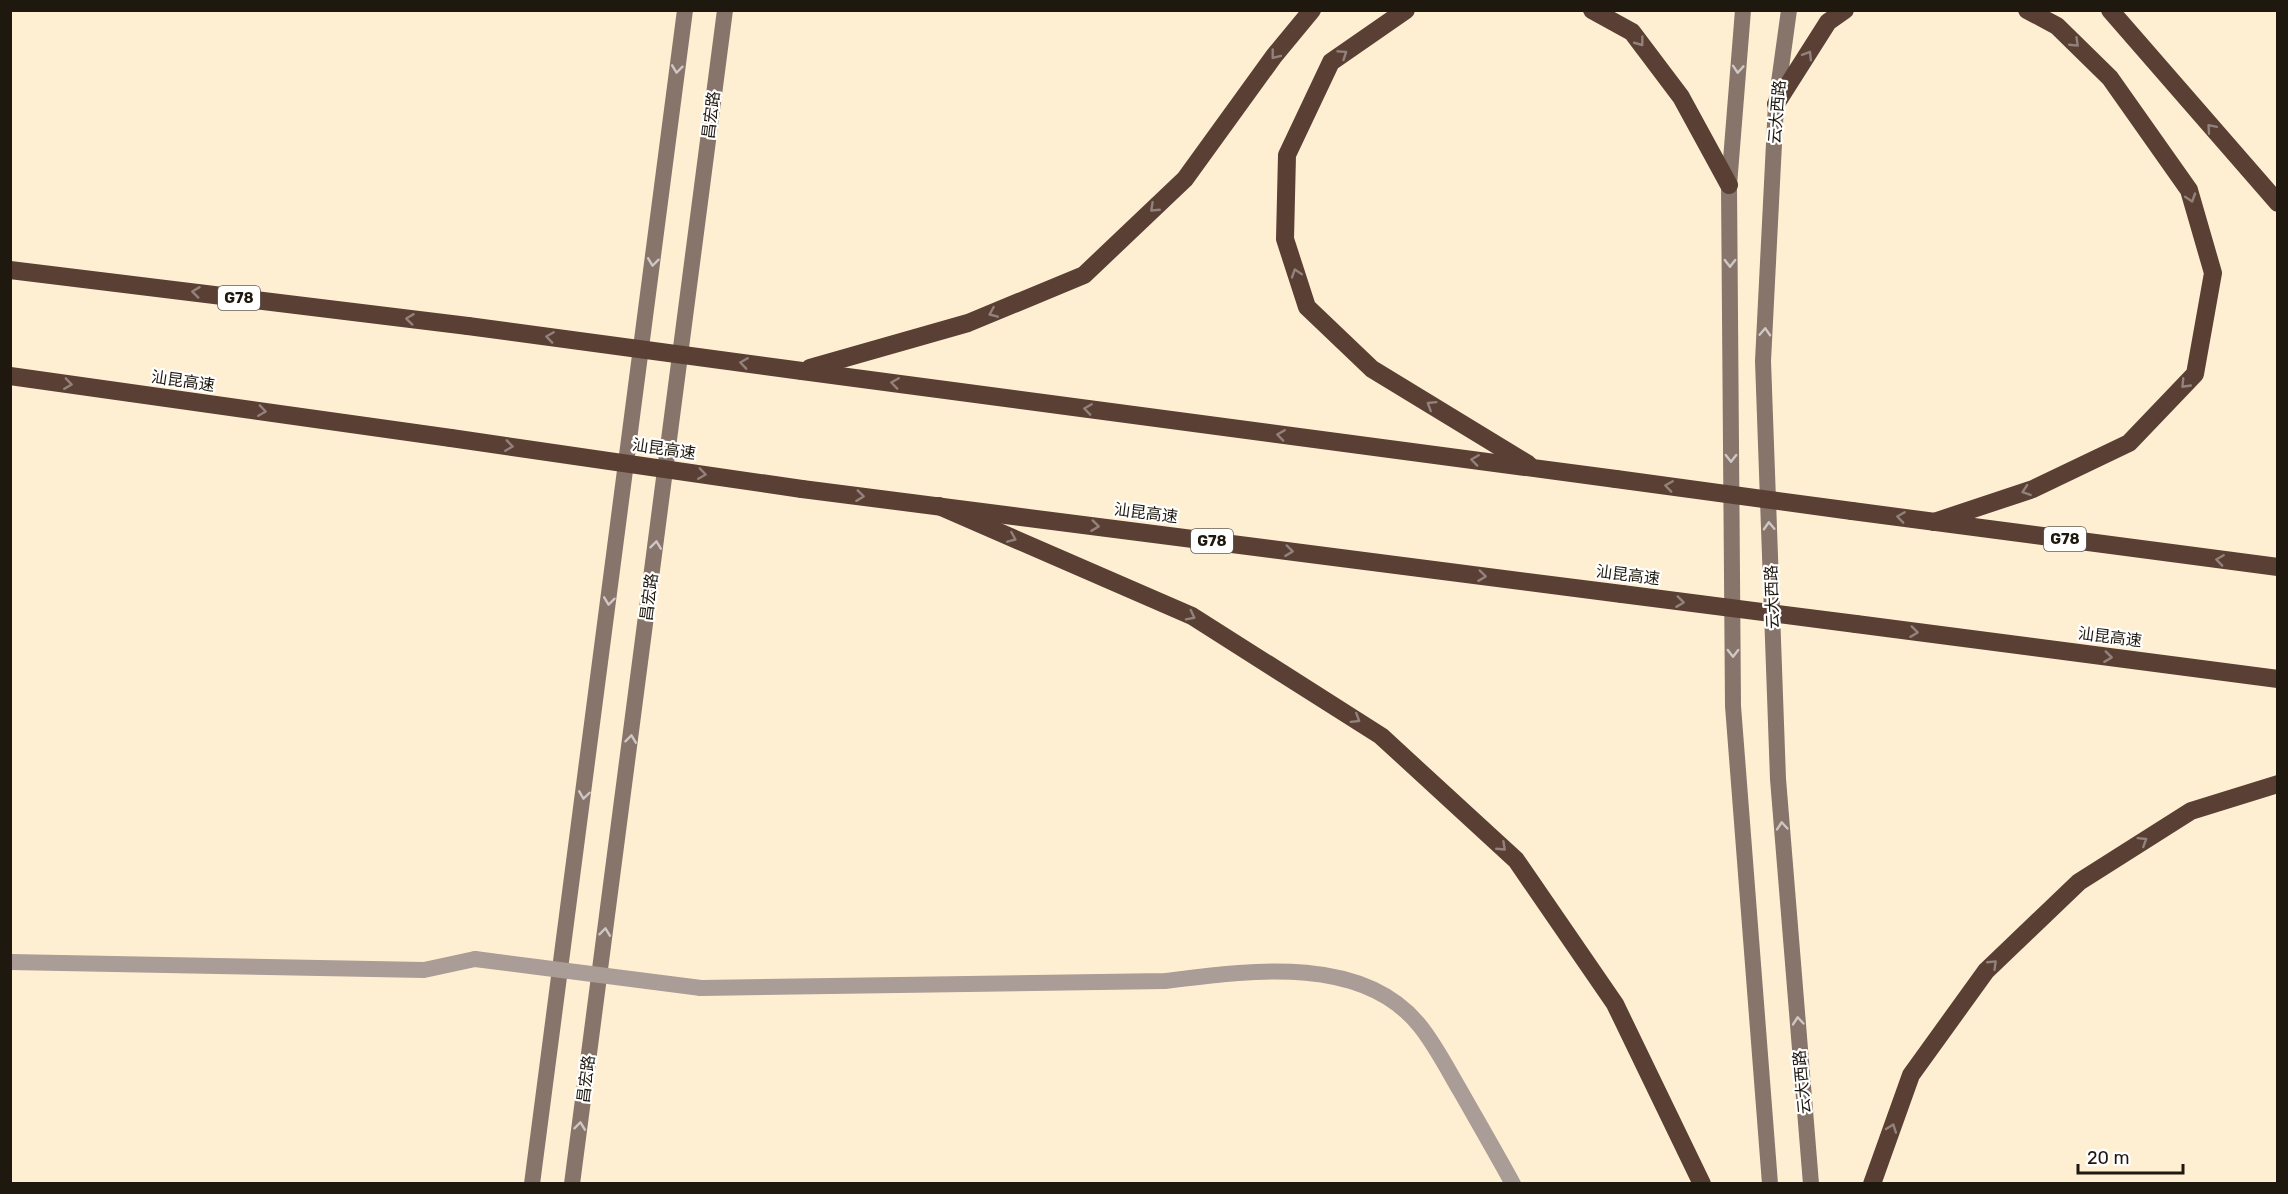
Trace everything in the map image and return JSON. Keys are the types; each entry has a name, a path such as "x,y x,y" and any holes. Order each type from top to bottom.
{"highway":[{"path":"802,371 968,323 1084,274 1185,179 1274,56 1312,10"},
{"path":"1406,10 1331,62 1287,154 1285,239 1307,308 1372,369 1535,468"},
{"path":"1592,10 1632,32 1681,97 1729,185"},
{"path":"1776,104 1828,22 1845,10"},
{"path":"1934,522 2033,489 2129,442 2195,374 2213,273 2189,190 2110,78 2057,26 2027,10"},
{"path":"2110,10 2277,203"},
{"name":"G78","path":"10,270 468,326 2277,567"},
{"name":"汕昆高速","path":"10,376 802,489 2277,679"},
{"path":"939,506 1192,616 1381,736 1516,860 1615,1005 1702,1184"},
{"path":"1872,1184 1911,1075 1986,971 2079,882 2191,812 2277,783"}],"main road":[{"path":"532,1184 685,10"},
{"name":"昌宏路","path":"572,1184 725,10"},
{"path":"1743,10 1729,185 1733,706 1770,1184"},
{"name":"云大西路","path":"1789,10 1776,104 1763,361 1778,779 1811,1184"}],"street":[{"path":"10,962 424,970 475,959 701,988 1165,981 1230,973 1321,973 1359,982 1391,1000 1419,1024 1441,1057 1513,1184"}]}
